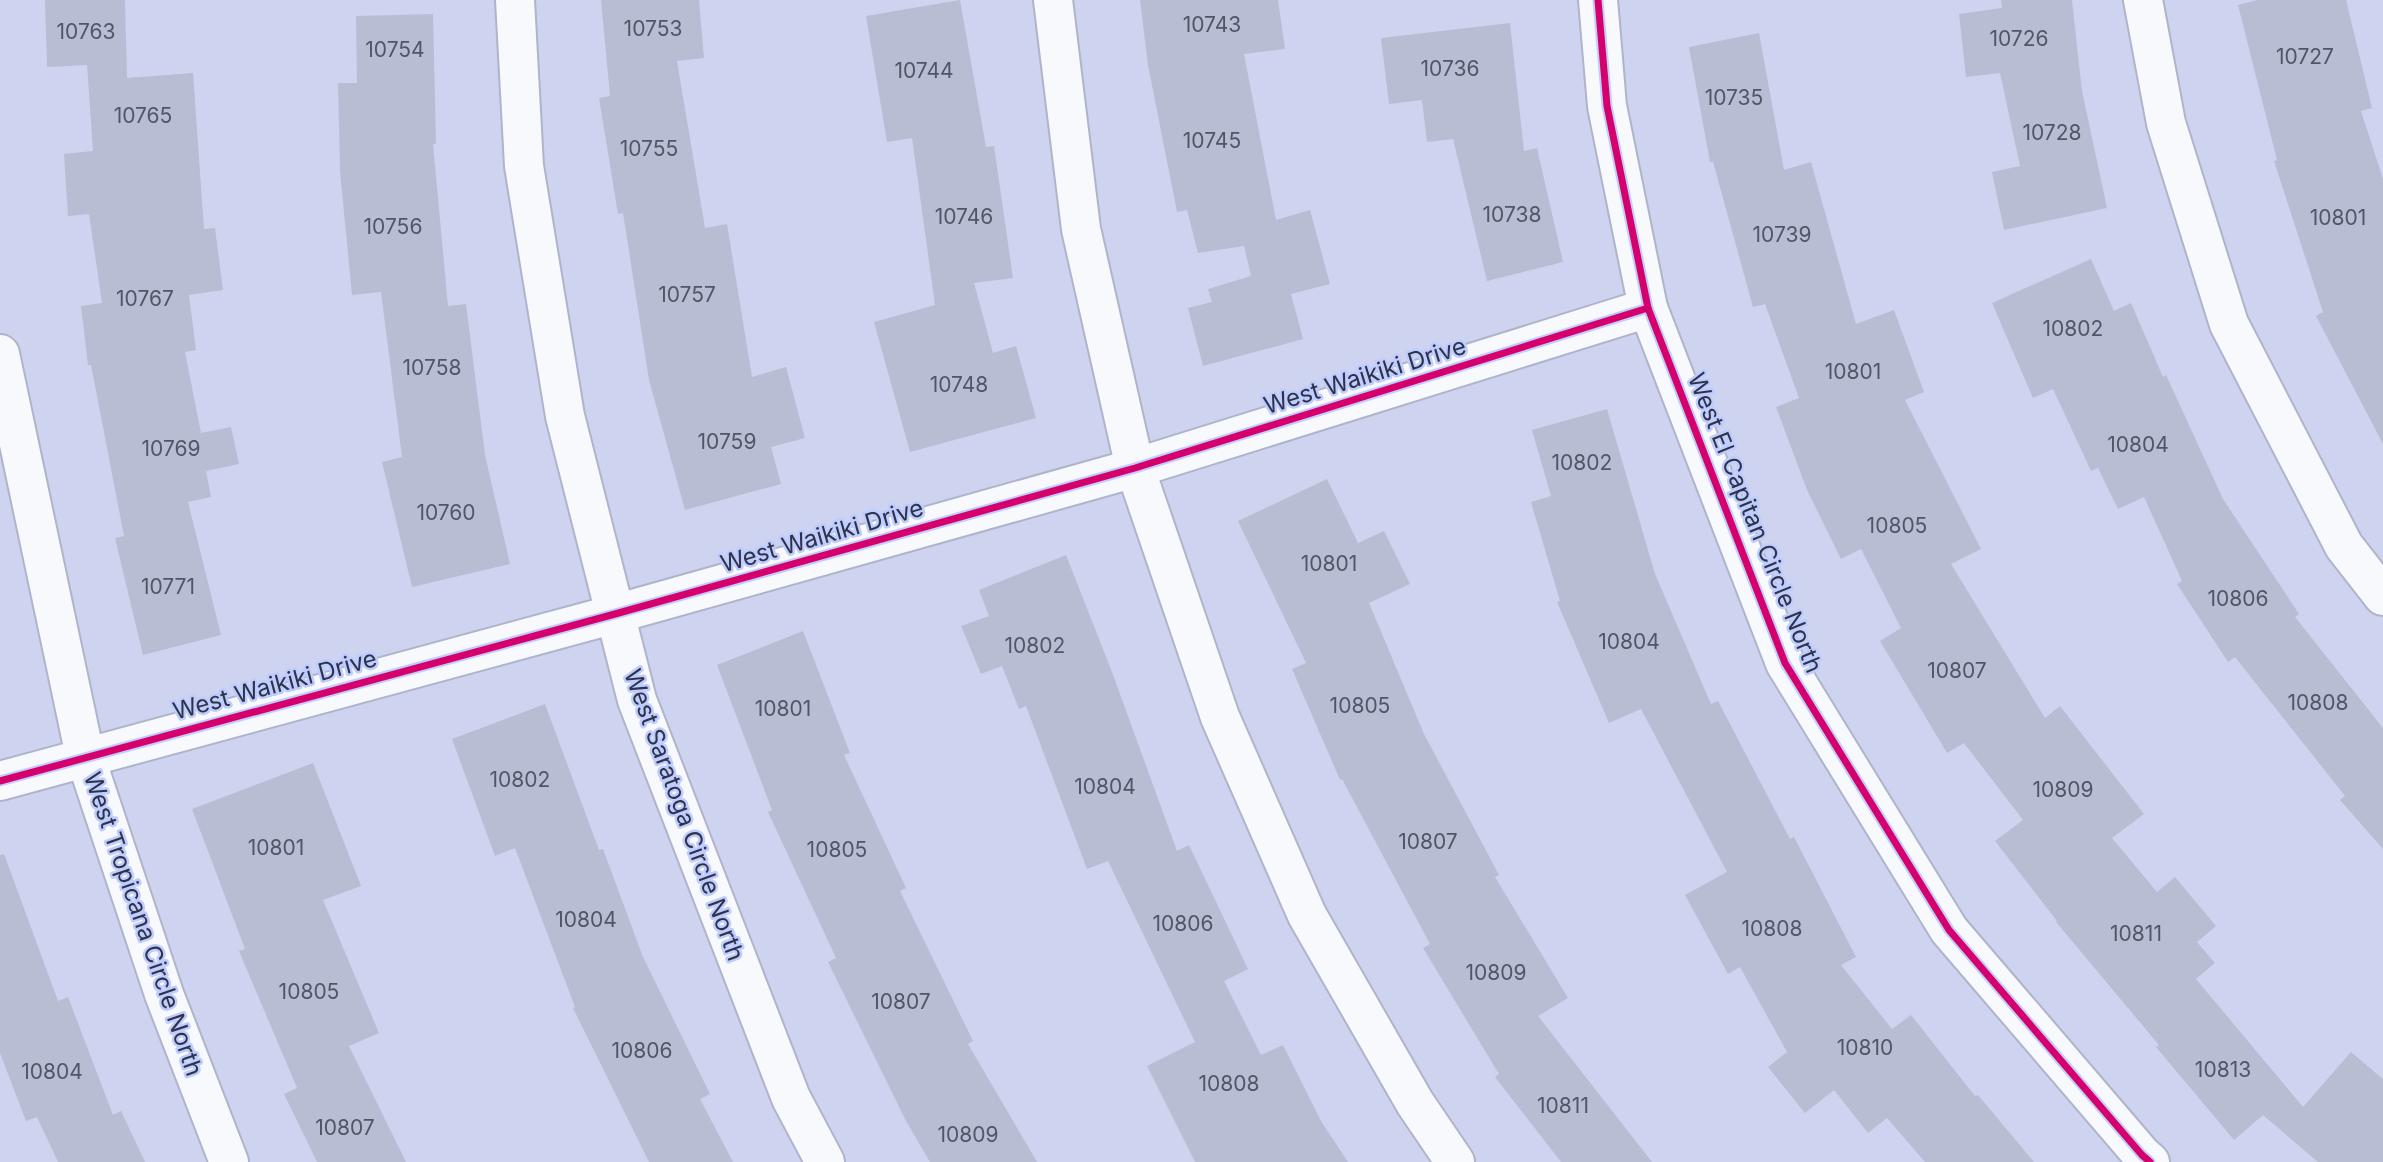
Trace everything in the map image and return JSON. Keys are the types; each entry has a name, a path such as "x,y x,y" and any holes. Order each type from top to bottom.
{"street":[{"name":"West Saratoga Circle North","path":"515,0 524,166 563,403 637,700 792,1098 825,1162"},
{"path":"1053,0 1081,229 1135,468 1220,717 1307,915 1415,1103 1455,1162"},
{"name":"West El Capitan Circle North","path":"1598,0 1607,106 1648,308 1785,663 1949,930 2150,1162"},
{"path":"2143,0 2166,122 2229,324 2344,546 2383,596"},
{"name":"West Waikiki Drive","path":"0,780 615,614 1135,468 1648,308"},
{"name":"West Tropicana Circle North","path":"0,354 85,756 164,994 229,1162"}],"building":[{"path":"45,0 125,0 127,78 193,73 204,229 215,228 223,290 189,295 196,350 185,352 201,433 231,427 239,464 206,471 211,497 188,502 221,635 143,655 115,538 124,536 91,365 88,365 81,306 102,303 89,214 68,216 64,154 93,151 87,65 47,67"},
{"path":"601,0 699,0 704,58 677,61 705,228 727,224 752,377 786,367 805,438 771,447 781,484 685,510 649,380 623,213 618,214 599,98 610,96"},
{"path":"960,0 986,147 994,146 1013,278 974,283 993,353 1016,346 1036,418 910,452 874,322 935,305 912,138 887,142 866,16"},
{"path":"1140,0 1278,0 1285,49 1244,54 1276,220 1310,210 1330,284 1291,294 1303,339 1203,366 1188,308 1212,302 1208,289 1251,276 1244,246 1198,253 1187,210 1177,212 1148,65"},
{"path":"2001,0 2072,0 2082,91 2107,208 2004,230 1992,172 2020,166 2000,73 1966,77 1959,14 2002,8"},
{"path":"2257,0 2346,0 2372,108 2361,111 2383,179 2383,444 2316,316 2323,312 2274,161 2277,160 2238,5"},
{"path":"433,14 436,144 433,144 448,306 466,304 485,455 510,564 412,587 382,462 402,457 381,292 352,295 340,171 338,83 357,83 356,16"},
{"path":"1510,23 1524,151 1537,148 1563,262 1487,281 1453,139 1427,142 1422,100 1389,104 1381,38"},
{"path":"1759,33 1784,170 1811,162 1856,324 1894,310 1924,392 1905,400 1981,549 1951,564 2045,718 2060,706 2144,814 2112,838 2157,892 2175,877 2216,926 2197,942 2215,963 2196,979 2303,1107 2351,1052 2383,1079 2383,1162 2318,1162 2263,1115 2234,1140 2056,922 1995,841 2023,820 1964,743 1947,753 1880,641 1901,628 1861,549 1841,559 1807,490 1776,407 1799,398 1765,304 1753,307 1713,162 1710,162 1689,47"},
{"path":"2091,259 2114,311 2131,303 2163,377 2166,375 2223,499 2299,614 2295,617 2383,728 2383,849 2340,800 2345,796 2235,657 2228,662 2177,584 2182,581 2144,497 2118,509 2098,468 2091,471 2053,389 2033,398 1992,303"},
{"path":"1607,409 1655,574 1711,704 1718,701 1790,839 1794,837 1856,957 1841,965 1892,1029 1911,1015 1975,1096 1978,1095 2034,1162 1925,1162 1887,1118 1868,1133 1834,1090 1805,1113 1768,1067 1787,1052 1740,967 1728,974 1685,895 1727,872 1641,709 1609,723 1557,602 1560,601 1531,502 1551,496 1532,430"},
{"path":"1327,479 1358,543 1384,531 1410,584 1369,603 1424,734 1499,875 1495,877 1568,998 1538,1016 1652,1162 1561,1162 1495,1077 1499,1074 1423,948 1430,944 1342,779 1340,780 1292,669 1306,663 1238,521"},
{"path":"1066,555 1177,851 1189,845 1248,969 1224,981 1261,1055 1283,1045 1321,1121 1348,1162 1195,1162 1147,1066 1195,1042 1108,861 1087,869 1026,706 1019,709 1002,666 981,674 961,626 989,616 979,590"},
{"path":"803,631 850,753 844,755 906,888 900,891 973,1041 968,1044 1037,1162 930,1162 906,1121 828,962 836,958 768,812 772,810 717,665"},
{"path":"545,704 599,850 603,849 643,957 710,1094 700,1099 733,1162 649,1162 573,1008 575,1007 515,848 495,856 452,739"},
{"path":"313,763 361,886 323,900 379,1033 349,1046 406,1162 317,1162 284,1094 297,1088 239,951 245,949 192,809"},
{"path":"4,854 58,1001 68,997 113,1115 121,1111 145,1162 58,1162 37,1117 26,1121 0,1053 0,855"}],"cycle path":[{"path":"1598,0 1607,106 1648,308 1785,663 1949,930 2150,1162"},
{"path":"0,781 615,614 1135,468 1648,308"}]}
